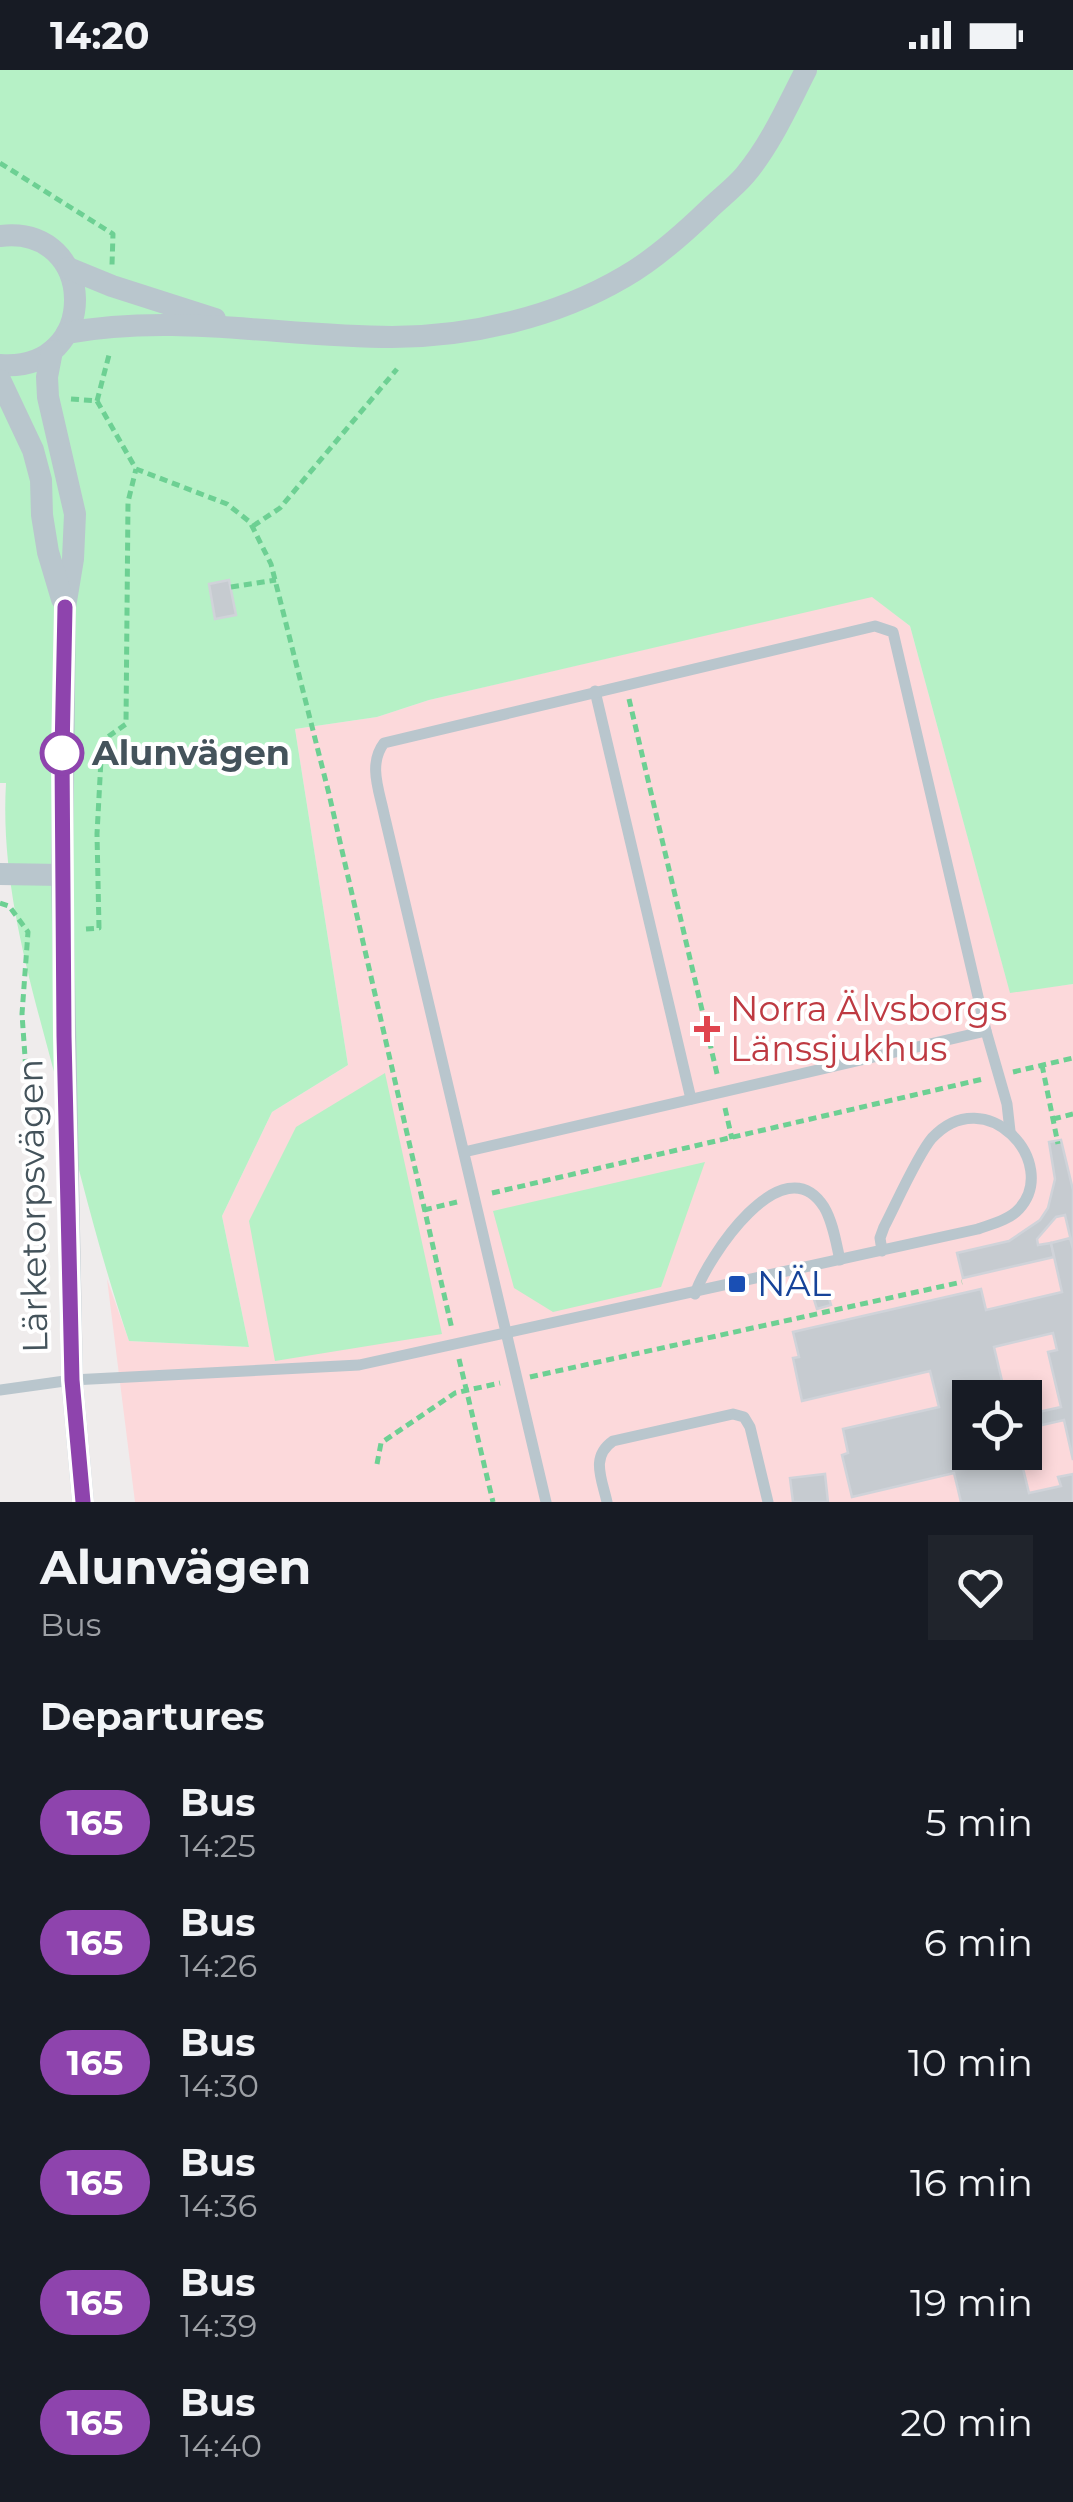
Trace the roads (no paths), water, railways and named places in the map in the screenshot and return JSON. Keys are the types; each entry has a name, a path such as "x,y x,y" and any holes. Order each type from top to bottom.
{"street":[{"path":"0,365 29,364 60,342 111,325 411,336 484,329 580,298 624,277 680,237 745,175 781,120 806,70"},
{"path":"0,236 19,235 48,246 68,268 76,294 73,321 47,376 48,397 75,514 65,607"},
{"path":"68,268 242,327"},
{"path":"0,380 33,450 41,480 48,552 65,607"},
{"name":"Lärketorpsvägen","path":"65,607 62,875 72,1380 83,1502"},
{"path":"0,874 62,875"}],"lane":[{"path":"546,1502 384,814 374,764 384,743 875,626 893,632 1010,1131"},
{"path":"596,691 691,1099"},
{"path":"464,1152 986,1031"},
{"path":"0,1390 72,1380 359,1365 695,1294 978,1230 1017,1212 1025,1201 1029,1168 1025,1153 1010,1131 996,1122 964,1121 931,1139 884,1227 880,1238 882,1251"},
{"path":"695,1294 700,1277 758,1202 782,1190 797,1189 818,1198 826,1210 840,1260"},
{"path":"608,1502 598,1463 606,1446 733,1414 744,1417 750,1428 768,1502"}],"place":[{"name":"Alunvägen","path":"62,753"},
{"name":"Norra Älvsborgs Länssjukhus","path":"707,1029"},
{"name":"NÄL","path":"737,1284"}]}
